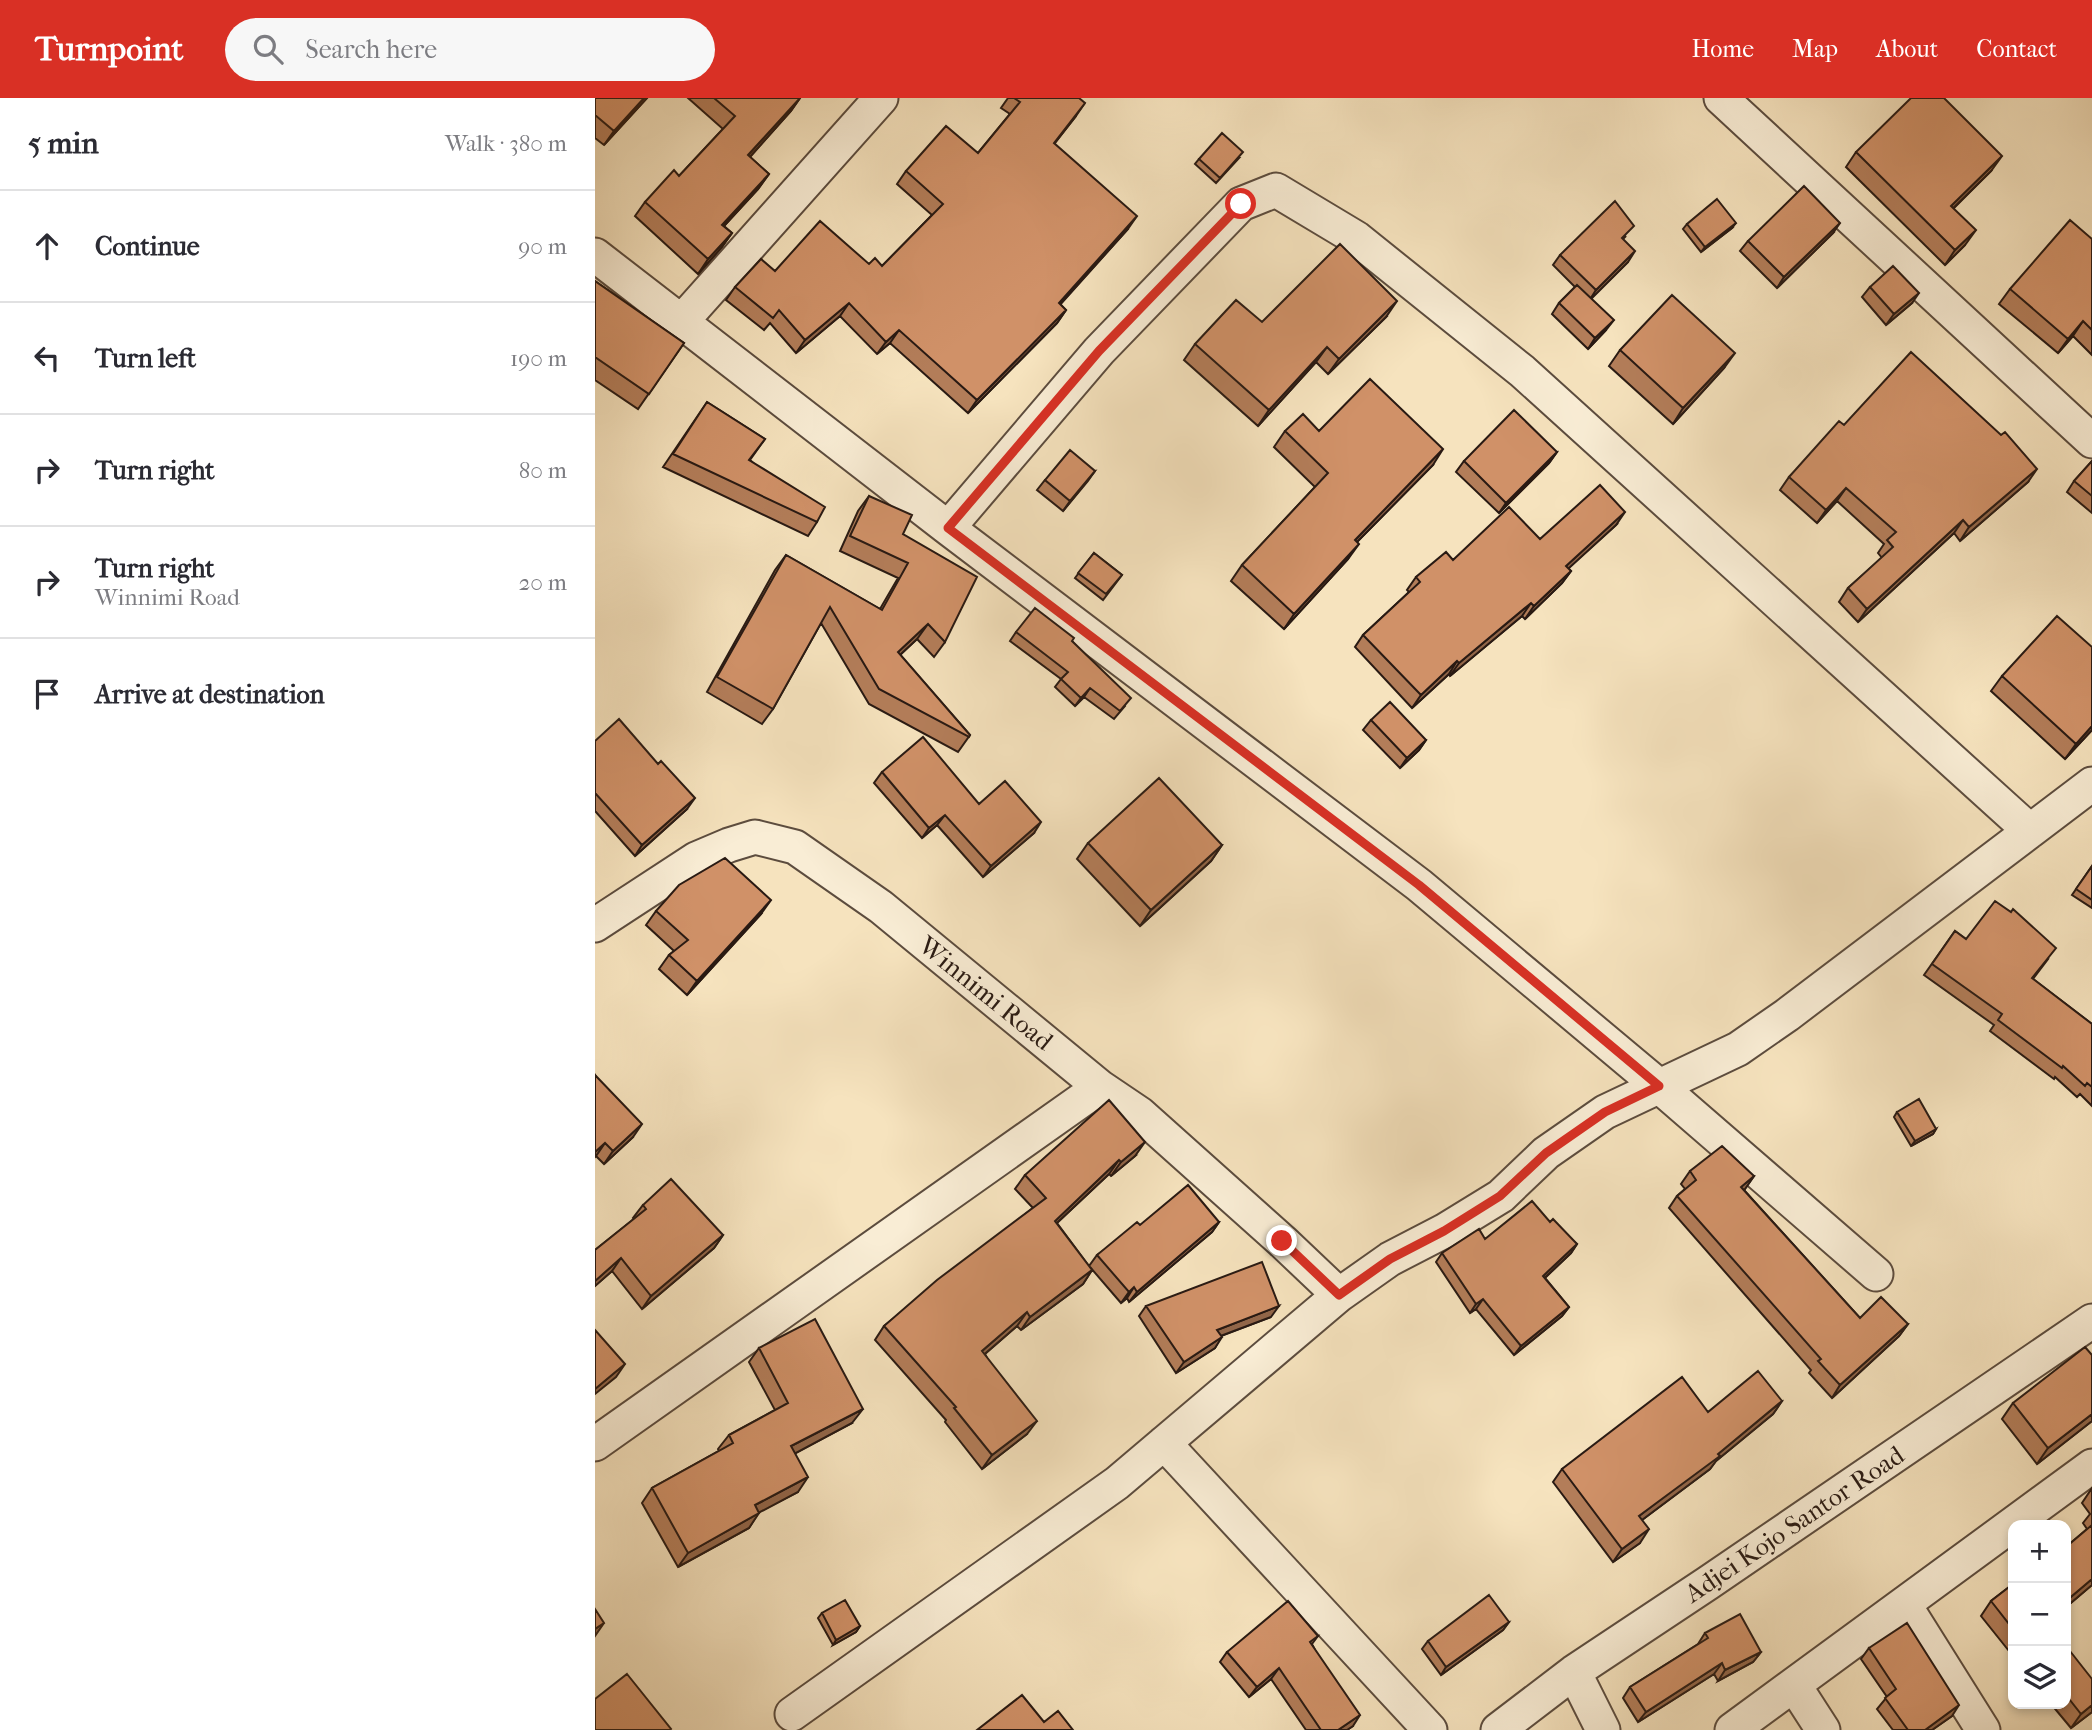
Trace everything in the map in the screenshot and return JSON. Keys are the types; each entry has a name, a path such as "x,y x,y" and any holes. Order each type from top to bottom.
{"street":[{"path":"681,321 881,98"},
{"path":"1721,98 2092,441"},
{"path":"948,528 1099,351 1241,204 1276,190 1356,238 1523,372 2030,831"},
{"path":"595,255 948,528 1419,885 1659,1086 1875,1274"},
{"path":"792,1714 1117,1483 1339,1295 1390,1259 1444,1231 1500,1196 1546,1153 1605,1112 1738,1049 1798,1007 2092,784"},
{"name":"Winnimi Road","path":"595,925 696,859 729,845 755,836 795,847 881,907 1100,1087 1140,1114 1339,1295"},
{"path":"595,1444 1100,1087"},
{"name":"Adjei Kojo Santor Road","path":"1498,1730 1574,1672 2092,1321"},
{"path":"1164,1443 1430,1730"},
{"path":"1732,1730 1904,1604 2007,1541 2092,1466"},
{"path":"1904,1604 1983,1730"},
{"path":"1574,1672 1603,1730"},
{"path":"1794,1685 1823,1730"}],"building":[{"path":"595,98 644,98 614,131 595,115"},
{"path":"714,98 800,98 748,155 769,174 722,225 732,233 708,259 645,202 674,170 679,176 735,116"},
{"path":"1014,98 1079,98 1085,103 1054,143 1137,216 1059,303 1066,310 977,400 899,330 886,342 849,303 805,340 779,310 773,318 735,287 761,259 775,271 820,221 869,264 875,258 882,266 943,204 906,171 946,126 978,153 1020,102"},
{"path":"1911,98 1944,98 2002,156 1951,206 1976,230 1955,250 1856,152"},
{"path":"1222,133 1243,152 1220,178 1199,159"},
{"path":"1804,186 1840,223 1784,277 1748,241"},
{"path":"1717,199 1736,223 1705,247 1687,224"},
{"path":"1615,201 1634,226 1622,238 1635,251 1596,290 1560,255"},
{"path":"2070,220 2092,239 2092,330 2083,321 2068,339 2010,289"},
{"path":"1340,244 1397,301 1339,359 1327,347 1269,410 1195,344 1236,300 1262,322"},
{"path":"1893,266 1919,293 1894,314 1870,287"},
{"path":"595,281 684,343 649,394 595,357"},
{"path":"1577,285 1614,320 1595,338 1559,303"},
{"path":"1672,295 1735,353 1683,408 1620,350"},
{"path":"1911,352 2001,435 2005,432 2037,469 1969,527 1963,520 1867,609 1848,588 1893,547 1887,540 1896,532 1846,488 1826,510 1789,477 1839,421 1844,425"},
{"path":"1370,379 1443,449 1355,540 1359,544 1294,614 1242,565 1328,473 1285,431 1303,414 1319,431"},
{"path":"707,402 765,439 749,460 825,507 817,522 673,454"},
{"path":"1514,410 1557,452 1506,503 1464,461"},
{"path":"1070,450 1095,471 1070,501 1045,480"},
{"path":"2092,461 2092,496 2074,481"},
{"path":"1600,485 1625,512 1566,566 1571,571 1534,606 1531,603 1459,663 1457,661 1421,695 1363,635 1420,582 1416,577 1446,552 1453,560 1509,507 1540,539"},
{"path":"869,496 912,515 903,534 977,577 945,642 928,624 898,652 969,737 879,689 830,607 773,709 717,677 786,555 882,610 908,563 850,536"},
{"path":"1094,553 1122,575 1106,594 1078,573"},
{"path":"1035,608 1074,638 1072,641 1131,698 1120,711 1090,688 1081,698 1061,679 1068,672 1016,632"},
{"path":"2057,616 2092,647 2092,726 2076,744 2002,676"},
{"path":"1390,702 1426,740 1407,758 1371,720"},
{"path":"619,719 658,764 661,761 695,798 642,845 595,793 595,741"},
{"path":"923,737 979,804 1005,781 1041,822 991,866 945,815 929,828 882,772"},
{"path":"1159,778 1222,845 1151,910 1088,843"},
{"path":"725,858 771,900 697,981 669,955 688,940 656,911 679,885"},
{"path":"2092,866 2092,900 2076,889"},
{"path":"1995,901 2011,912 2013,909 2056,948 2032,978 2092,1024 2092,1087 2087,1083 2085,1086 2063,1066 2062,1068 1998,1020 2002,1014 1932,964 1955,931 1966,939"},
{"path":"595,1075 642,1124 613,1151 605,1143 595,1152"},
{"path":"1919,1099 1936,1129 1915,1141 1897,1112"},
{"path":"1109,1100 1145,1142 1121,1162 1119,1160 1055,1221 1092,1270 1030,1317 1027,1312 982,1351 1037,1421 992,1455 954,1408 956,1407 884,1326 937,1280 1046,1198 1025,1175"},
{"path":"1722,1146 1754,1176 1741,1187 1860,1318 1881,1297 1908,1324 1840,1385 1818,1361 1821,1359 1677,1196 1696,1180 1690,1171"},
{"path":"671,1179 723,1235 651,1296 621,1258 595,1281 595,1250 646,1209 643,1205"},
{"path":"1188,1185 1219,1222 1137,1292 1134,1287 1129,1292 1097,1255 1137,1222 1140,1225"},
{"path":"1532,1201 1550,1222 1553,1219 1577,1244 1543,1276 1569,1307 1521,1346 1483,1299 1476,1304 1442,1253 1479,1229 1485,1239"},
{"path":"1262,1262 1279,1306 1217,1330 1222,1337 1184,1362 1146,1306"},
{"path":"815,1319 863,1409 791,1446 808,1477 755,1505 759,1513 688,1553 652,1488 733,1443 729,1435 788,1403 759,1348"},
{"path":"595,1330 625,1364 595,1389"},
{"path":"2085,1347 2092,1355 2092,1414 2048,1448 2013,1403"},
{"path":"1758,1371 1782,1401 1718,1454 1720,1456 1639,1516 1649,1529 1622,1549 1562,1469 1682,1377 1708,1412"},
{"path":"2092,1525 2092,1579 2071,1597 2071,1583 2071,1543"},
{"path":"2008,1588 2008,1623 1991,1601"},
{"path":"1489,1595 1509,1622 1446,1667 1428,1641"},
{"path":"845,1600 860,1626 836,1640 822,1613"},
{"path":"1288,1601 1318,1636 1310,1642 1360,1715 1338,1730 1321,1730 1279,1668 1257,1687 1227,1652"},
{"path":"595,1609 604,1623 595,1629"},
{"path":"1740,1614 1761,1652 1725,1670 1722,1663 1646,1712 1630,1687 1708,1638 1705,1633"},
{"path":"1907,1623 1959,1705 1925,1730 1908,1730 1885,1698 1896,1689 1869,1648"},
{"path":"2071,1652 2092,1679 2092,1705 2081,1714 2071,1701"},
{"path":"627,1674 670,1730 595,1730 595,1699"},
{"path":"1022,1695 1044,1722 1058,1711 1073,1730 977,1730"}],"route":[{"path":"1241,204 1099,351 948,528 1419,885 1659,1086 1605,1112 1546,1153 1500,1196 1444,1231 1390,1259 1339,1295 1282,1241"}]}
